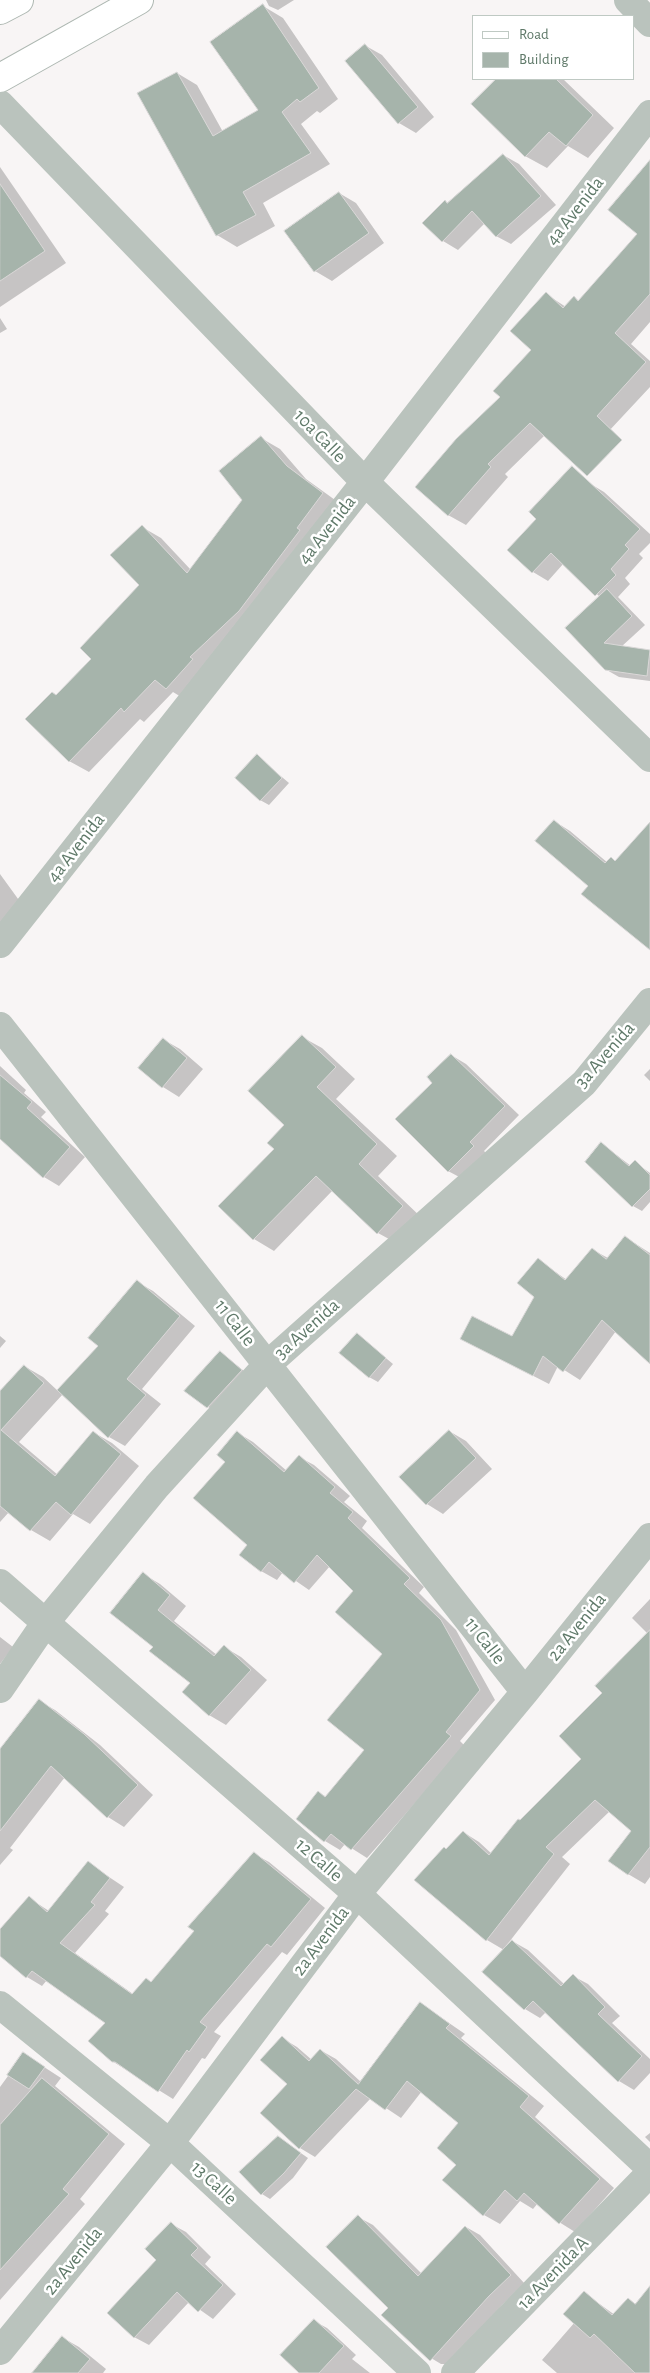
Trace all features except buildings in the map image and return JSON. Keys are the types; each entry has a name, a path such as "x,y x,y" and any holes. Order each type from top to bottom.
{"main road":[{"path":"0,10 19,0"},
{"path":"0,78 136,1"}],"street":[{"path":"628,0 650,23"},
{"name":"10a Calle","path":"0,104 365,482 650,758"},
{"name":"4a Avenida","path":"0,944 365,482 650,114"},
{"name":"3a Avenida","path":"0,1689 46,1622 157,1486 268,1364 584,1082 650,1002"},
{"name":"11 Calle","path":"0,1026 525,1692"},
{"name":"2a Avenida","path":"0,2351 170,2143 357,1894 525,1692 650,1537"},
{"name":"12 Calle","path":"0,1583 357,1894 650,2168"},
{"name":"13 Calle","path":"0,2005 170,2143 417,2373"},
{"name":"1a Avenida A","path":"455,2373 650,2173"}]}
